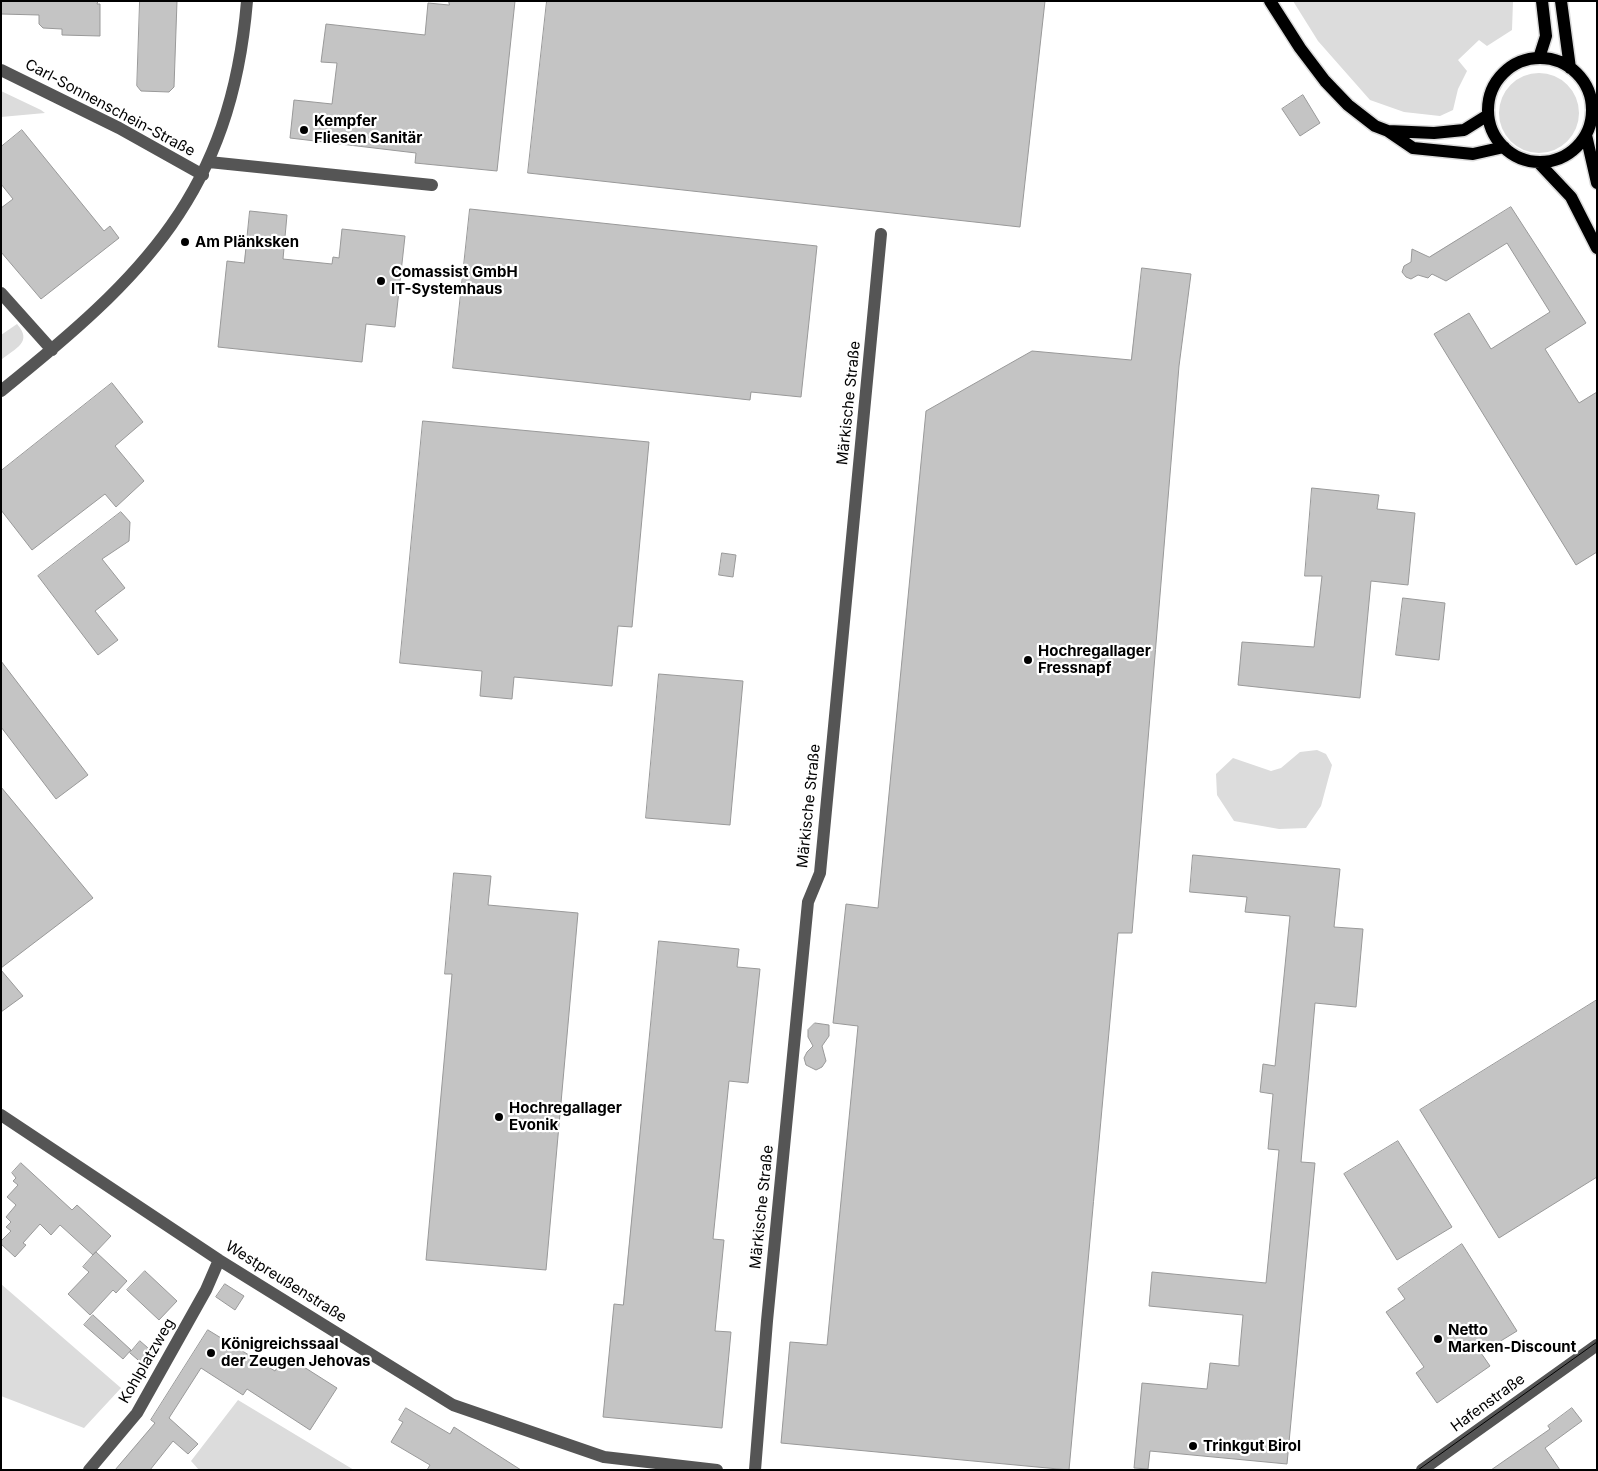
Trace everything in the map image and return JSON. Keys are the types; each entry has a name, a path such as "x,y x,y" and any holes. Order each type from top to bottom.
{"main road":[{"path":"1270,1 1300,48 1325,81 1360,116 1375,126 1388,131 1413,148 1472,154 1504,147"},
{"path":"1539,58 1546,36 1542,1"},
{"path":"1561,1 1570,68"},
{"path":"1539,58 1555,61 1570,68 1580,77 1594,102 1586,135 1578,146 1566,155 1553,160 1538,162 1520,158 1504,147 1494,132 1488,115 1492,90 1510,68 1524,61 1539,58"},
{"path":"1388,131 1434,133 1464,130 1488,115"},
{"path":"1586,135 1597,182"},
{"path":"1538,162 1571,197 1597,248"}],"street":[{"path":"1,391 94,313 140,267 190,200 223,128 235,82 247,1"},
{"name":"Carl-Sonnenschein-Straße","path":"1,70 119,128 203,175"},
{"path":"209,162 432,185"},
{"name":"Märkische Straße","path":"755,1470 768,1311 808,902 820,873 881,234"},
{"path":"1,293 52,350"},
{"name":"Westpreußenstraße","path":"1,1114 219,1260 453,1405 604,1457 718,1470"},
{"name":"Kohlplatzweg","path":"89,1470 137,1413 206,1290 219,1260"},
{"name":"Hafenstraße","path":"1422,1470 1597,1345"}],"shaded area":[{"path":"1293,1 1513,1 1512,30 1487,46 1479,40 1458,60 1467,71 1458,89 1453,110 1440,116 1404,112 1370,100 1318,41"},
{"path":"1539,73 1554,76 1567,85 1576,98 1579,113 1576,128 1567,141 1554,150 1539,153 1524,150 1511,141 1502,128 1499,113 1502,98 1511,85 1524,76"},
{"path":"1,91 41,110 45,113 1,117"},
{"path":"17,324 22,330 23,340 17,348 1,360 1,335"},
{"path":"1317,750 1326,754 1332,765 1321,806 1306,828 1279,829 1234,821 1217,795 1216,774 1233,758 1271,771 1281,768 1300,752"},
{"path":"1,1284 121,1388 84,1428 1,1396"},
{"path":"238,1400 354,1470 199,1470 191,1461"}],"building":[{"path":"1,1 98,1 97,4 100,4 100,36 62,35 62,29 43,28 39,24 39,15 1,14"},
{"path":"140,1 177,1 174,87 169,92 141,91 137,86"},
{"path":"449,1 515,1 497,171 415,163 416,153 290,138 294,100 332,104 337,63 321,62 326,24 425,35 428,3 449,5"},
{"path":"547,1 1045,1 1020,227 528,173"},
{"path":"1303,95 1320,123 1300,136 1282,109"},
{"path":"22,130 104,231 110,226 119,238 41,299 1,252 1,208 13,199 1,184 1,147"},
{"path":"1511,207 1586,323 1545,349 1579,403 1597,392 1597,552 1576,565 1434,334 1469,313 1491,349 1550,312 1507,243 1446,281 1432,274 1428,278 1418,275 1411,279 1402,272 1404,266 1411,262 1412,249 1429,257"},
{"path":"470,209 817,246 801,397 751,392 750,400 453,368"},
{"path":"250,211 287,215 283,259 332,264 333,257 339,258 342,229 405,236 395,327 366,324 362,362 218,347 227,261 244,263"},
{"name":"Hochregallager Fressnapf","path":"1142,268 1191,274 1179,366 1132,933 1118,933 1069,1470 781,1443 790,1342 827,1345 858,1026 833,1023 846,904 878,908 926,411 1032,351 1131,360"},
{"path":"112,383 143,422 115,446 144,481 116,507 105,494 32,550 1,510 1,471"},
{"path":"423,421 649,442 632,627 618,626 612,686 514,677 512,699 480,696 482,671 400,663"},
{"path":"1312,488 1379,495 1377,509 1415,513 1408,585 1371,581 1360,698 1238,685 1242,642 1314,647 1322,576 1305,576"},
{"path":"121,512 130,522 129,541 102,559 125,588 95,611 118,640 98,655 38,576"},
{"path":"722,553 736,555 733,577 719,575"},
{"path":"1403,598 1445,603 1439,660 1396,655"},
{"path":"1,661 88,775 56,799 1,727"},
{"path":"659,674 743,681 730,825 646,818"},
{"path":"1,787 93,898 1,968"},
{"path":"1193,855 1340,869 1334,927 1363,929 1356,1007 1315,1003 1301,1162 1315,1163 1287,1464 1150,1451 1148,1469 1134,1468 1142,1383 1207,1389 1210,1363 1239,1366 1243,1315 1149,1306 1152,1272 1266,1283 1279,1150 1268,1149 1273,1094 1260,1092 1263,1064 1275,1066 1290,916 1245,912 1247,897 1190,892"},
{"name":"Hochregallager Evonik","path":"454,873 491,876 488,905 578,913 546,1270 426,1260 452,974 445,974"},
{"path":"659,941 739,949 737,967 760,969 748,1083 729,1081 713,1239 724,1240 715,1331 731,1332 722,1428 603,1417 614,1304 623,1305"},
{"path":"1,970 23,996 1,1012"},
{"path":"1597,1000 1597,1177 1499,1238 1420,1110"},
{"path":"815,1023 829,1025 829,1036 822,1046 826,1061 822,1067 816,1070 806,1065 804,1058 813,1046 808,1037 808,1030"},
{"path":"1398,1141 1452,1227 1397,1260 1344,1174"},
{"path":"21,1163 72,1210 77,1205 111,1236 93,1255 60,1225 51,1235 40,1224 23,1243 26,1245 15,1257 1,1244 1,1241 11,1231 6,1227 11,1222 6,1217 16,1205 7,1197 18,1185 13,1181 16,1178 12,1173"},
{"path":"1462,1244 1517,1331 1481,1353 1490,1366 1437,1403 1416,1373 1424,1367 1386,1312 1405,1299 1398,1289"},
{"path":"96,1252 127,1281 116,1293 113,1290 90,1315 68,1294 89,1272 83,1267"},
{"path":"145,1271 177,1301 159,1320 127,1290"},
{"path":"225,1284 244,1296 235,1310 216,1297"},
{"path":"93,1315 131,1350 123,1359 84,1325"},
{"path":"208,1330 275,1371 285,1355 337,1388 310,1430 247,1389 243,1395 201,1368 169,1418 198,1444 188,1454 173,1441 150,1470 115,1470 155,1423 151,1420"},
{"path":"140,1341 155,1354 145,1366 130,1353"},
{"path":"406,1408 450,1434 454,1427 521,1470 427,1470 430,1465 391,1442 403,1422 399,1420"},
{"path":"1572,1408 1582,1421 1545,1448 1560,1470 1491,1470 1550,1429 1548,1426"}],"tram line":[{"path":"1418,1470 1597,1342"}],"place":[{"name":"Kempfer Fliesen Sanitär","path":"304,130"},
{"name":"Am Plänksken","path":"185,242"},
{"name":"Comassist GmbH IT-Systemhaus","path":"381,281"},
{"name":"Hochregallager Fressnapf","path":"1028,660"},
{"name":"Hochregallager Evonik","path":"499,1117"},
{"name":"Netto Marken-Discount","path":"1438,1339"},
{"name":"Königreichssaal der Zeugen Jehovas","path":"211,1353"},
{"name":"Trinkgut Birol","path":"1193,1446"}]}
